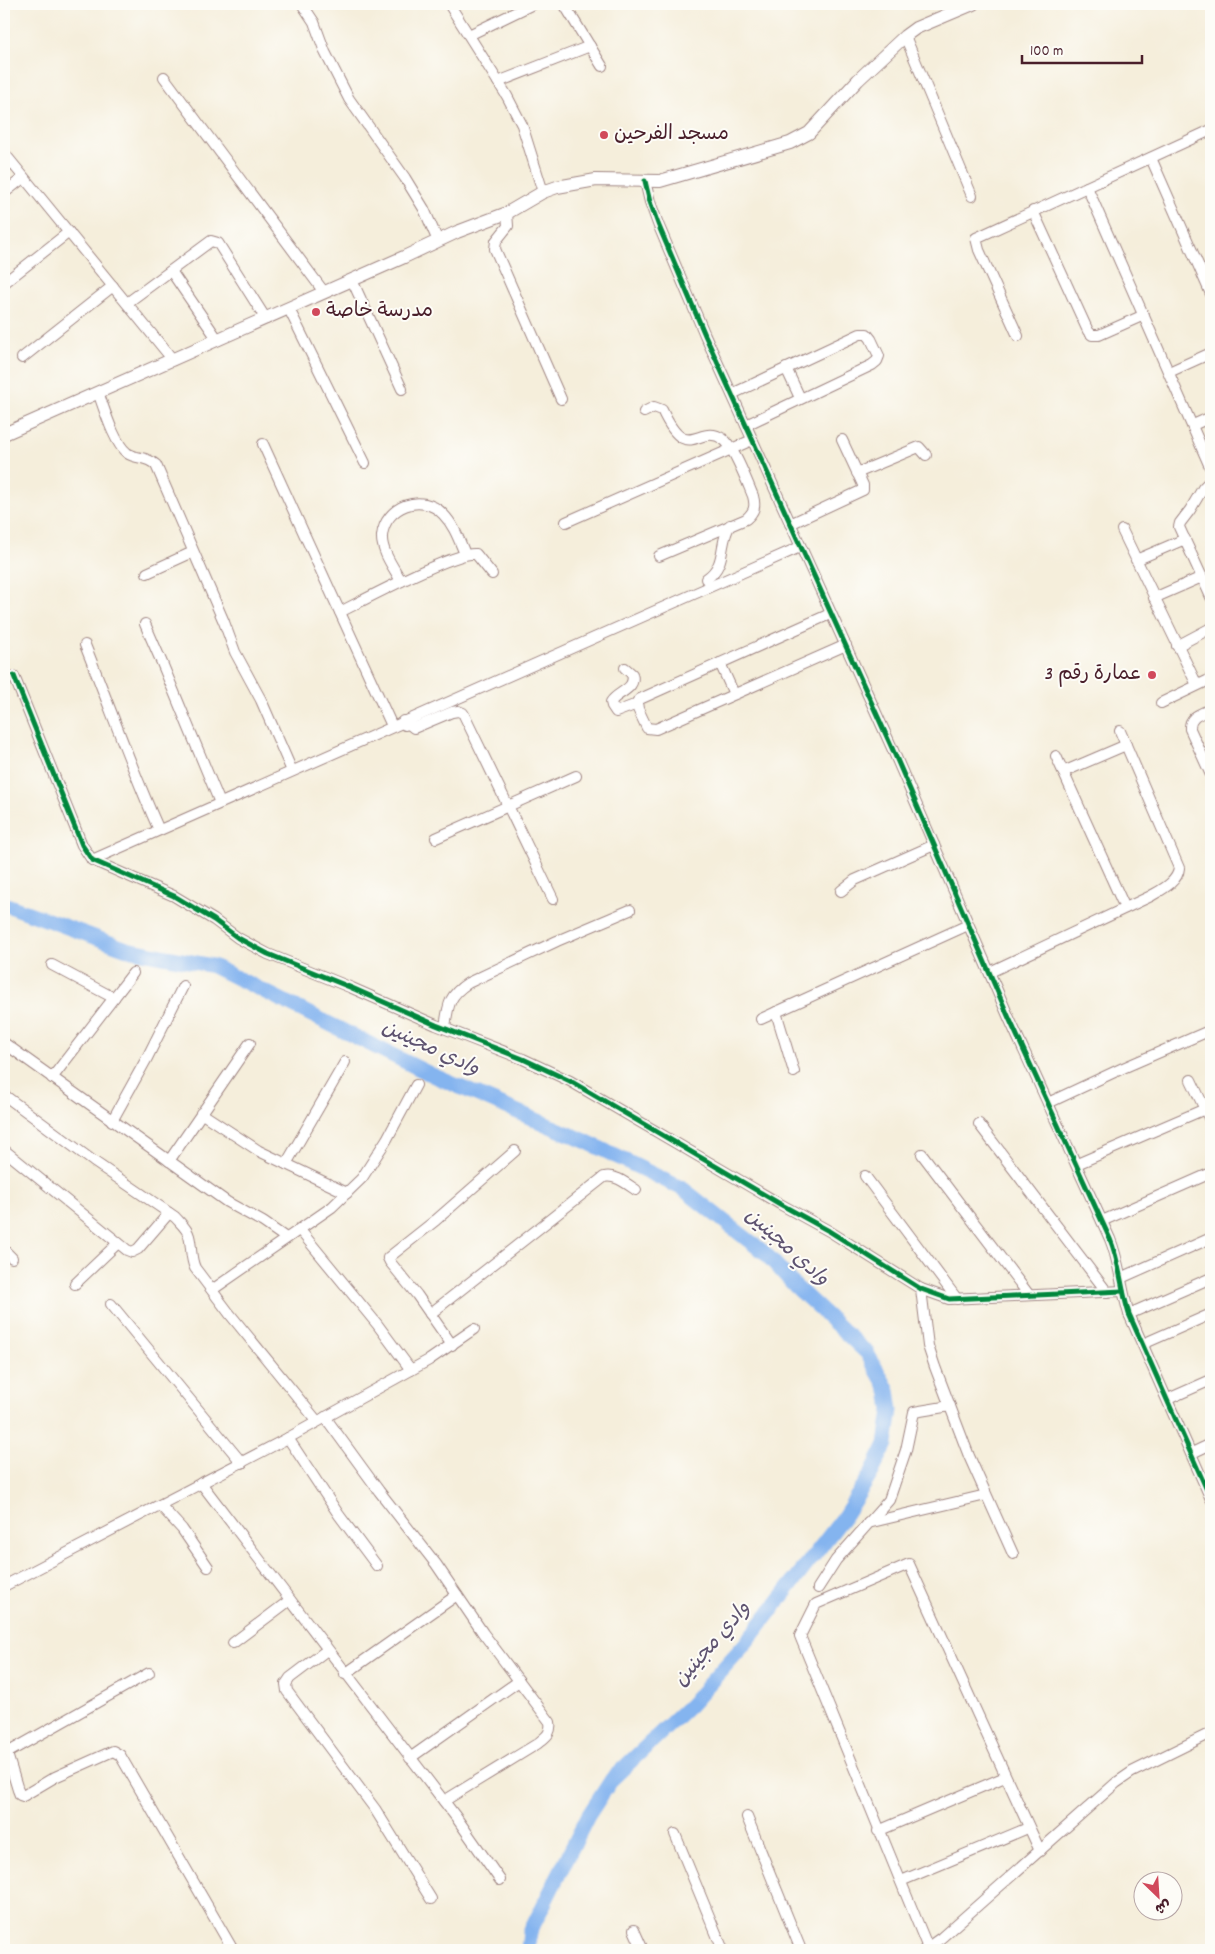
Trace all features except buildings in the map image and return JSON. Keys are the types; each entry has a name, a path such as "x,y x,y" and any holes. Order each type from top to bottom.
{"street":[{"path":"302,4 314,22 329,61 349,99 405,178 424,209 438,241"},
{"path":"449,4 498,82 522,125 543,192"},
{"path":"469,35 533,4"},
{"path":"564,4 602,66"},
{"path":"4,434 438,241 507,213 543,192 557,187 589,181 660,181 790,143 814,128 858,80 905,36 916,28 972,4"},
{"path":"905,36 972,196"},
{"path":"498,82 590,46"},
{"path":"164,77 324,292"},
{"path":"1018,336 979,250 976,238 1211,130"},
{"path":"4,154 173,360"},
{"path":"1151,158 1211,294"},
{"path":"4,193 23,178"},
{"path":"645,180 658,224 752,440 846,646 968,925 1116,1253 1129,1314 1211,1499"},
{"path":"1088,187 1211,469"},
{"path":"1033,211 1088,331 1092,335 1099,335 1144,315"},
{"path":"507,213 508,226 496,241 495,249 561,399"},
{"path":"4,283 69,232"},
{"path":"127,303 211,241 218,243 266,319"},
{"path":"171,271 218,340"},
{"path":"352,280 402,389"},
{"path":"22,358 113,286"},
{"path":"289,308 365,463"},
{"path":"732,394 860,334 867,334 871,339 878,356 877,361 746,425"},
{"path":"1169,372 1211,353"},
{"path":"786,368 800,398"},
{"path":"98,392 116,438 126,452 134,457 149,458 156,465 236,652 261,700 292,771"},
{"path":"644,412 654,408 662,410 673,432 683,439 691,440 716,436 722,438 731,449 755,504 752,514 746,519 659,556"},
{"path":"1193,425 1211,417"},
{"path":"566,522 752,440"},
{"path":"790,524 863,490 863,485 842,440"},
{"path":"263,444 392,726"},
{"path":"857,473 919,447 926,455"},
{"path":"1211,480 1202,488 1179,527 1211,597"},
{"path":"401,581 384,548 382,536 385,526 393,514 404,505 416,502 428,505 442,512 454,528 465,554"},
{"path":"706,579 717,569 720,563 724,538 730,525"},
{"path":"1122,530 1197,685"},
{"path":"1136,560 1185,539"},
{"path":"92,860 800,547"},
{"path":"147,573 193,552"},
{"path":"340,612 401,581 465,554 476,554 492,574"},
{"path":"1154,598 1202,577"},
{"path":"625,668 632,674 632,682 628,689 613,698 611,702 616,712 636,704 640,699 830,614"},
{"path":"145,624 220,803"},
{"path":"1177,646 1211,628"},
{"path":"85,645 110,705 127,755 160,830"},
{"path":"636,704 647,728 653,730 846,646"},
{"path":"720,663 734,694"},
{"path":"14,676 82,845 92,860 174,896 214,920 238,938 268,954 445,1028 523,1058 570,1081 829,1231 921,1289 949,1299 1123,1291"},
{"path":"1161,702 1211,679"},
{"path":"1211,709 1194,716 1190,723 1190,730 1211,775"},
{"path":"403,721 405,725 409,724 414,728 452,712 463,712 553,899"},
{"path":"990,972 1163,889 1180,871 1120,731"},
{"path":"1063,772 1126,744"},
{"path":"1056,756 1125,908"},
{"path":"436,838 576,776"},
{"path":"841,891 856,880 934,845"},
{"path":"445,1028 448,1010 457,990 557,941 630,910"},
{"path":"761,1019 968,925"},
{"path":"52,965 114,998"},
{"path":"52,1078 133,973"},
{"path":"112,1121 147,1058 183,986"},
{"path":"776,1012 794,1072"},
{"path":"1048,1104 1123,1068 1211,1030"},
{"path":"4,1043 227,1202 263,1222 286,1238"},
{"path":"169,1161 250,1043"},
{"path":"286,1164 345,1062"},
{"path":"1192,1080 1211,1122"},
{"path":"212,1290 332,1206 362,1178 387,1138 416,1085"},
{"path":"4,1094 93,1161 169,1213 185,1228 189,1236 191,1260 212,1290 274,1370 321,1419 379,1491 436,1564 550,1722 549,1734 537,1744 444,1801"},
{"path":"1076,1164 1205,1109"},
{"path":"202,1113 259,1151 347,1193"},
{"path":"979,1124 1106,1292"},
{"path":"4,1150 118,1243 132,1252 138,1249 169,1213"},
{"path":"452,1344 388,1258 456,1203 515,1151"},
{"path":"922,1154 1029,1294"},
{"path":"1102,1221 1211,1173"},
{"path":"865,1176 957,1299"},
{"path":"430,1314 604,1177 617,1178 636,1190"},
{"path":"299,1229 377,1324 411,1370"},
{"path":"1121,1278 1211,1238"},
{"path":"75,1284 118,1243"},
{"path":"4,1250 12,1258"},
{"path":"1129,1314 1211,1278"},
{"path":"921,1289 928,1346 986,1495 1013,1554"},
{"path":"111,1304 242,1463"},
{"path":"1143,1344 1211,1314"},
{"path":"4,1586 288,1438 411,1370 474,1329"},
{"path":"1168,1399 1211,1380"},
{"path":"818,1588 836,1560 889,1500 906,1450 913,1414 917,1411 950,1406"},
{"path":"288,1438 339,1515 377,1566"},
{"path":"1192,1453 1211,1444"},
{"path":"201,1484 444,1801 500,1880"},
{"path":"868,1523 986,1495"},
{"path":"160,1505 182,1529 208,1567"},
{"path":"1040,1851 910,1564 816,1604 800,1636 901,1881 926,1949 1040,1851 1124,1777 1211,1733"},
{"path":"345,1674 457,1595"},
{"path":"233,1643 290,1600"},
{"path":"327,1650 290,1678 286,1684 287,1690 375,1809 431,1899"},
{"path":"149,1673 5,1748 18,1790 20,1795 23,1796 113,1750 117,1752 170,1838 233,1950"},
{"path":"410,1758 519,1681"},
{"path":"879,1831 1005,1777"},
{"path":"747,1817 801,1950"},
{"path":"901,1881 1028,1828"},
{"path":"675,1834 723,1950"},
{"path":"634,1930 643,1950"}],"waterway":[{"name":"وادي مجينين","path":"4,904 127,949 213,966 432,1075 585,1141 683,1189 766,1254 795,1286 867,1353 888,1390 891,1410 886,1444 871,1474 843,1518 745,1644 690,1705 612,1779 588,1816 530,1932 528,1950"}],"cycle path":[{"path":"645,181 658,224 705,335 892,748 1009,1018 1110,1239 1129,1314 1211,1499"},
{"path":"14,676 82,845 92,860 174,896 214,920 238,938 268,954 436,1025 523,1059 570,1081 829,1231 921,1289 949,1299 1123,1291"}],"place":[{"name":"مسجد الفرحين","path":"604,135"},
{"name":"مدرسة خاصة","path":"316,312"},
{"name":"عمارة رقم 3","path":"1152,675"}]}
